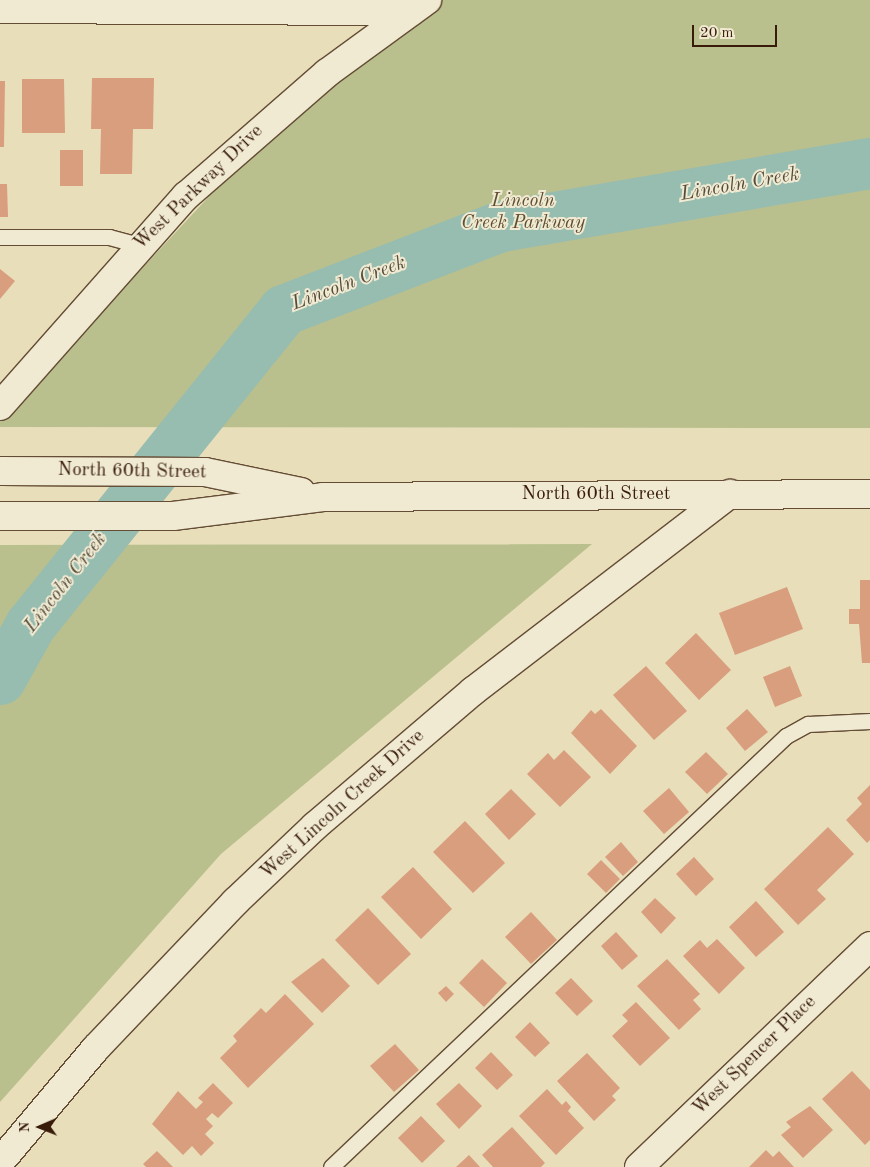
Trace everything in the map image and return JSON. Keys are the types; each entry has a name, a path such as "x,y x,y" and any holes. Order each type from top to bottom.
{"street":[{"path":"0,10 419,5"},
{"name":"West Parkway Drive","path":"0,406 139,245 260,128 419,5"},
{"name":"North 60th Street","path":"0,471 205,472 322,497"},
{"name":"West Lincoln Creek Drive","path":"0,1162 96,1048 235,902 315,826 473,691 730,494"},
{"name":"North 60th Street","path":"11,516 172,516 322,497 870,494"},
{"name":"West Spencer Place","path":"639,1167 870,946"}],"lane":[{"path":"0,237 109,237 139,245"},
{"path":"331,1167 786,736 808,724 870,721"}],"green space":[{"name":"Lincoln Creek Parkway","path":"428,0 870,0 870,428 0,427 0,421 296,103"},
{"path":"592,544 221,854 0,1102 0,545"}],"building":[{"path":"92,78 154,78 153,129 133,129 132,174 100,174 101,129 91,129"},
{"path":"22,79 64,79 65,133 22,133"},
{"path":"0,81 5,81 4,147 0,147"},
{"path":"60,150 83,150 83,186 60,186"},
{"path":"0,184 7,184 8,217 0,217"},
{"path":"0,269 15,281 0,299"},
{"path":"860,580 870,580 870,663 862,663 859,624 849,624 849,609 860,609"},
{"path":"787,587 803,629 735,655 719,613"},
{"path":"696,633 731,670 699,700 665,663"},
{"path":"646,666 687,711 654,740 613,695"},
{"path":"790,666 802,696 775,707 763,677"},
{"path":"601,709 637,746 610,774 571,733 591,710 595,714"},
{"path":"747,709 768,732 745,751 726,728"},
{"path":"564,750 591,777 560,807 527,774 548,753 554,760"},
{"path":"706,752 728,774 707,794 685,772"},
{"path":"870,785 870,840 867,843 846,820 862,804 857,798"},
{"path":"669,788 689,812 664,834 643,811"},
{"path":"511,789 536,814 509,840 485,814"},
{"path":"465,821 505,863 473,893 433,852"},
{"path":"828,827 854,854 817,890 826,899 798,925 764,889"},
{"path":"621,842 638,862 623,876 605,857"},
{"path":"694,857 714,879 696,896 676,874"},
{"path":"601,860 620,879 606,893 587,874"},
{"path":"413,867 452,909 421,939 381,897"},
{"path":"655,898 676,918 661,934 641,912"},
{"path":"756,901 784,932 756,957 729,927"},
{"path":"368,908 411,954 378,985 335,940"},
{"path":"531,912 557,940 531,964 505,937"},
{"path":"616,932 638,956 622,970 601,946"},
{"path":"717,939 745,968 719,994 683,956 700,940 707,948"},
{"path":"323,958 350,986 322,1013 291,982"},
{"path":"482,959 507,983 484,1007 459,983"},
{"path":"667,959 700,994 693,1000 701,1009 679,1030 637,986"},
{"path":"571,978 593,1001 577,1016 555,993"},
{"path":"446,986 454,994 446,1002 438,993"},
{"path":"285,994 314,1024 248,1088 220,1058 237,1041 233,1036 261,1008 266,1013"},
{"path":"636,1002 670,1038 640,1066 612,1036 628,1021 622,1015"},
{"path":"530,1022 550,1043 535,1057 515,1037"},
{"path":"395,1044 419,1070 394,1092 370,1066"},
{"path":"491,1052 513,1075 497,1090 475,1068"},
{"path":"587,1053 620,1088 612,1096 616,1100 594,1121 557,1081"},
{"path":"852,1071 870,1090 870,1140 865,1145 822,1099"},
{"path":"213,1083 233,1103 218,1118 212,1113 206,1119 213,1126 205,1134 214,1143 201,1156 192,1146 183,1155 152,1124 178,1091 196,1109 203,1102 198,1098"},
{"path":"459,1083 482,1106 459,1129 436,1104"},
{"path":"547,1089 562,1105 566,1101 571,1107 568,1111 584,1128 556,1155 519,1116"},
{"path":"810,1106 833,1130 803,1158 781,1135 791,1127 786,1122"},
{"path":"421,1116 445,1141 422,1163 398,1138"},
{"path":"512,1127 545,1163 541,1167 493,1167 482,1155"},
{"path":"766,1150 773,1157 779,1151 794,1167 749,1167"},
{"path":"157,1151 173,1167 146,1167 143,1164"},
{"path":"469,1155 480,1167 456,1167"}],"waterway":[{"name":"Lincoln Creek","path":"0,679 30,625 283,310 501,226 870,163"}]}
